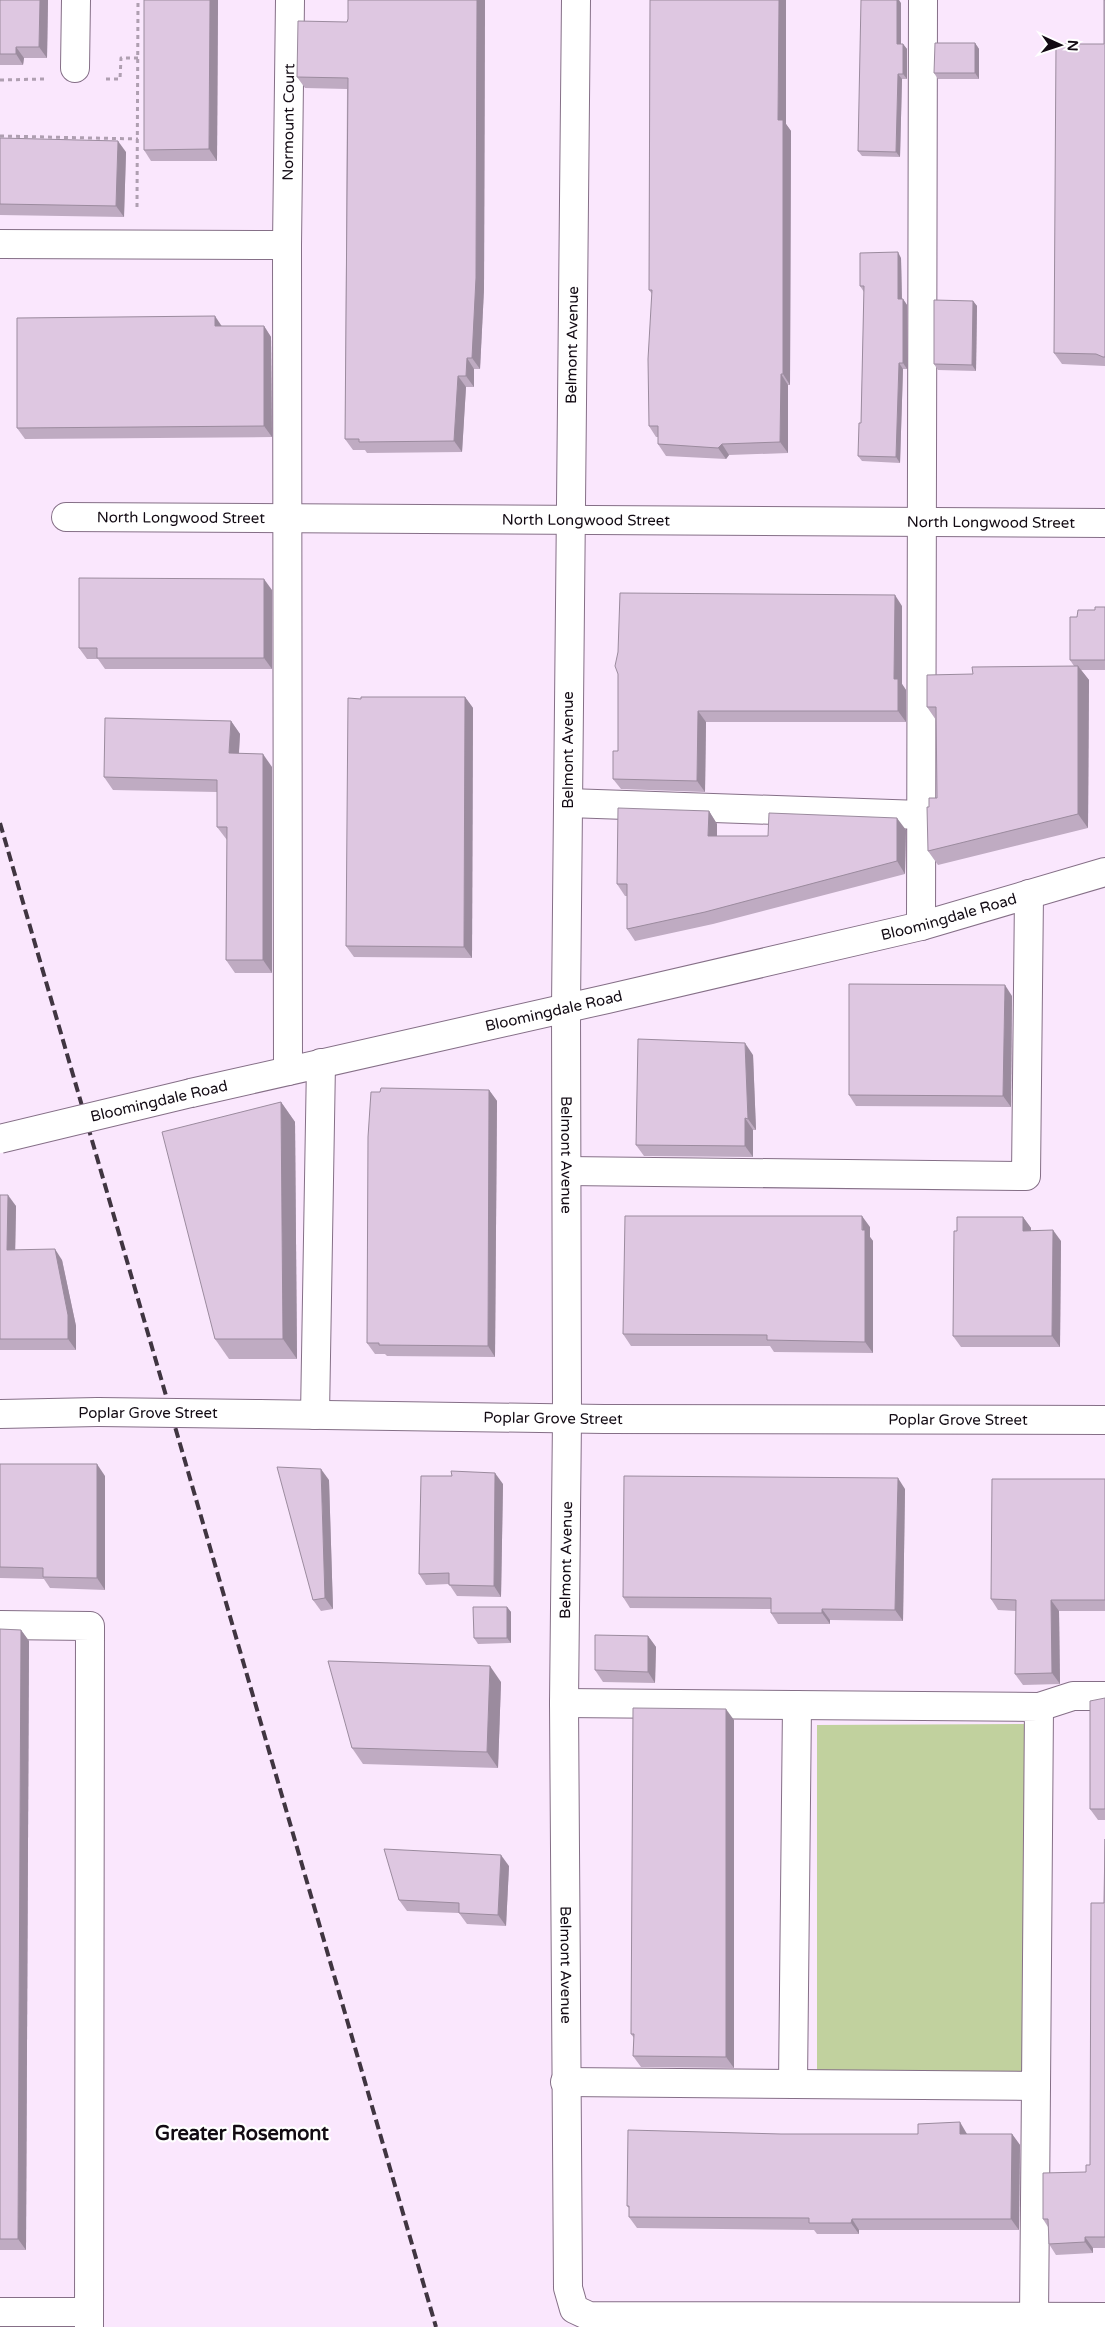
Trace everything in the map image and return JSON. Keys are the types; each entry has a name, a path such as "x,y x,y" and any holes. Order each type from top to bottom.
{"street":[{"path":"75,68 76,0"},
{"name":"Normount Court","path":"288,1071 286,245 290,0"},
{"name":"Belmont Avenue","path":"576,0 566,1008 567,1419 564,1703 565,2082 568,2288 574,2309 589,2316 654,2321"},
{"path":"921,926 923,0"},
{"path":"0,244 286,245"},
{"name":"North Longwood Street","path":"66,517 570,522 1105,523"},
{"path":"568,803 921,815"},
{"name":"Bloomingdale Road","path":"0,1139 190,1093 921,926 1105,872"},
{"path":"567,1172 1026,1176 1029,894"},
{"path":"315,1415 321,1063"},
{"name":"Poplar Grove Street","path":"0,1414 98,1412 567,1419 1105,1420"},
{"path":"0,1626 90,1626 90,2319 0,2312"},
{"path":"564,1703 1039,1708 1073,1696 1105,1696"},
{"path":"793,2084 797,1705"},
{"path":"1034,2317 1039,1708"},
{"path":"565,2082 1036,2086"},
{"path":"654,2321 1105,2317"}],"path":[{"path":"137,207 138,0"},
{"path":"120,80 121,58 138,58"},
{"path":"0,136 138,139"}],"green space":[{"path":"1029,1724 1029,2073 817,2073 817,1725"}],"building":[{"path":"0,0 40,0 39,47 16,47 16,54 0,54"},
{"path":"144,0 210,0 209,149 144,150"},
{"path":"348,0 477,0 476,278 472,358 467,358 466,376 458,376 454,441 359,442 359,439 345,439 348,78 297,77 298,21 347,22"},
{"path":"650,0 779,0 778,120 783,120 783,374 781,374 780,442 722,444 718,448 658,444 658,426 649,426 648,359 652,290 649,290"},
{"path":"861,0 897,0 897,44 903,44 903,74 898,74 896,152 858,151"},
{"path":"1104,0 1105,357 1103,357 1096,354 1054,353 1056,44 1104,44"},
{"path":"935,43 975,43 975,73 934,73"},
{"path":"0,138 118,141 116,206 0,204"},
{"path":"898,252 898,299 903,299 903,363 899,363 896,457 858,456 859,423 861,423 864,286 860,286 860,253"},
{"path":"934,300 973,301 972,365 934,364"},
{"path":"215,316 215,326 264,326 264,426 17,428 17,318"},
{"path":"79,578 264,579 264,658 97,658 97,648 79,648"},
{"path":"620,593 895,595 894,679 898,679 898,711 698,711 697,781 613,779 613,751 618,751 618,674 615,666 618,652"},
{"path":"1095,607 1105,607 1105,660 1070,660 1070,617 1077,617 1078,610 1095,610"},
{"path":"1078,666 1078,814 928,851 927,807 929,807 929,798 937,798 936,707 927,707 927,675 973,674 972,667"},
{"path":"361,697 465,697 464,947 346,946 348,698 361,699"},
{"path":"105,718 231,721 229,753 263,754 263,960 226,960 227,827 217,827 217,780 104,777"},
{"path":"618,808 709,811 708,836 768,836 769,813 897,818 897,861 705,912 627,929 627,884 617,884"},
{"path":"849,984 1005,985 1003,1096 849,1095"},
{"path":"638,1039 745,1043 748,1119 745,1118 745,1146 636,1145"},
{"path":"381,1088 489,1090 488,1346 379,1345 379,1343 367,1343 368,1137 371,1092 380,1092"},
{"path":"281,1102 283,1339 215,1339 162,1132"},
{"path":"0,1195 8,1195 7,1250 55,1249 68,1315 68,1339 0,1339"},
{"path":"625,1216 862,1216 862,1230 865,1230 865,1342 767,1340 767,1335 623,1334"},
{"path":"957,1217 1023,1217 1023,1231 1053,1230 1052,1336 953,1336 954,1231 957,1231"},
{"path":"0,1464 97,1464 97,1578 43,1577 43,1568 0,1567"},
{"path":"277,1467 321,1469 325,1598 313,1600"},
{"path":"451,1471 495,1473 494,1586 449,1585 449,1573 419,1574 421,1476 452,1476"},
{"path":"624,1476 898,1478 895,1610 822,1609 822,1613 771,1613 771,1598 623,1597"},
{"path":"992,1479 1105,1479 1105,1600 1051,1600 1052,1673 1015,1674 1016,1600 991,1599"},
{"path":"473,1607 507,1607 507,1638 474,1638"},
{"path":"0,1629 21,1630 18,2239 0,2239"},
{"path":"595,1635 648,1636 648,1672 595,1670"},
{"path":"328,1661 490,1666 487,1752 352,1748"},
{"path":"1105,1698 1105,1809 1090,1809 1090,1701"},
{"path":"633,1708 726,1709 726,2057 633,2056 634,2034 631,2034"},
{"path":"1105,1839 1105,2237 1085,2237 1085,2242 1049,2244 1048,2219 1043,2219 1043,2173 1086,2172 1086,2165 1090,2165 1091,1903 1104,1903"},
{"path":"384,1849 501,1855 498,1915 459,1913 459,1903 399,1900"},
{"path":"960,2122 960,2134 1012,2134 1011,2219 852,2219 851,2223 809,2223 809,2218 629,2217 629,2206 627,2206 628,2130 781,2134 918,2134 918,2124"}],"railway":[{"path":"0,823 436,2327"}],"district":[{"name":"Greater Rosemont","path":"242,2134"}]}
